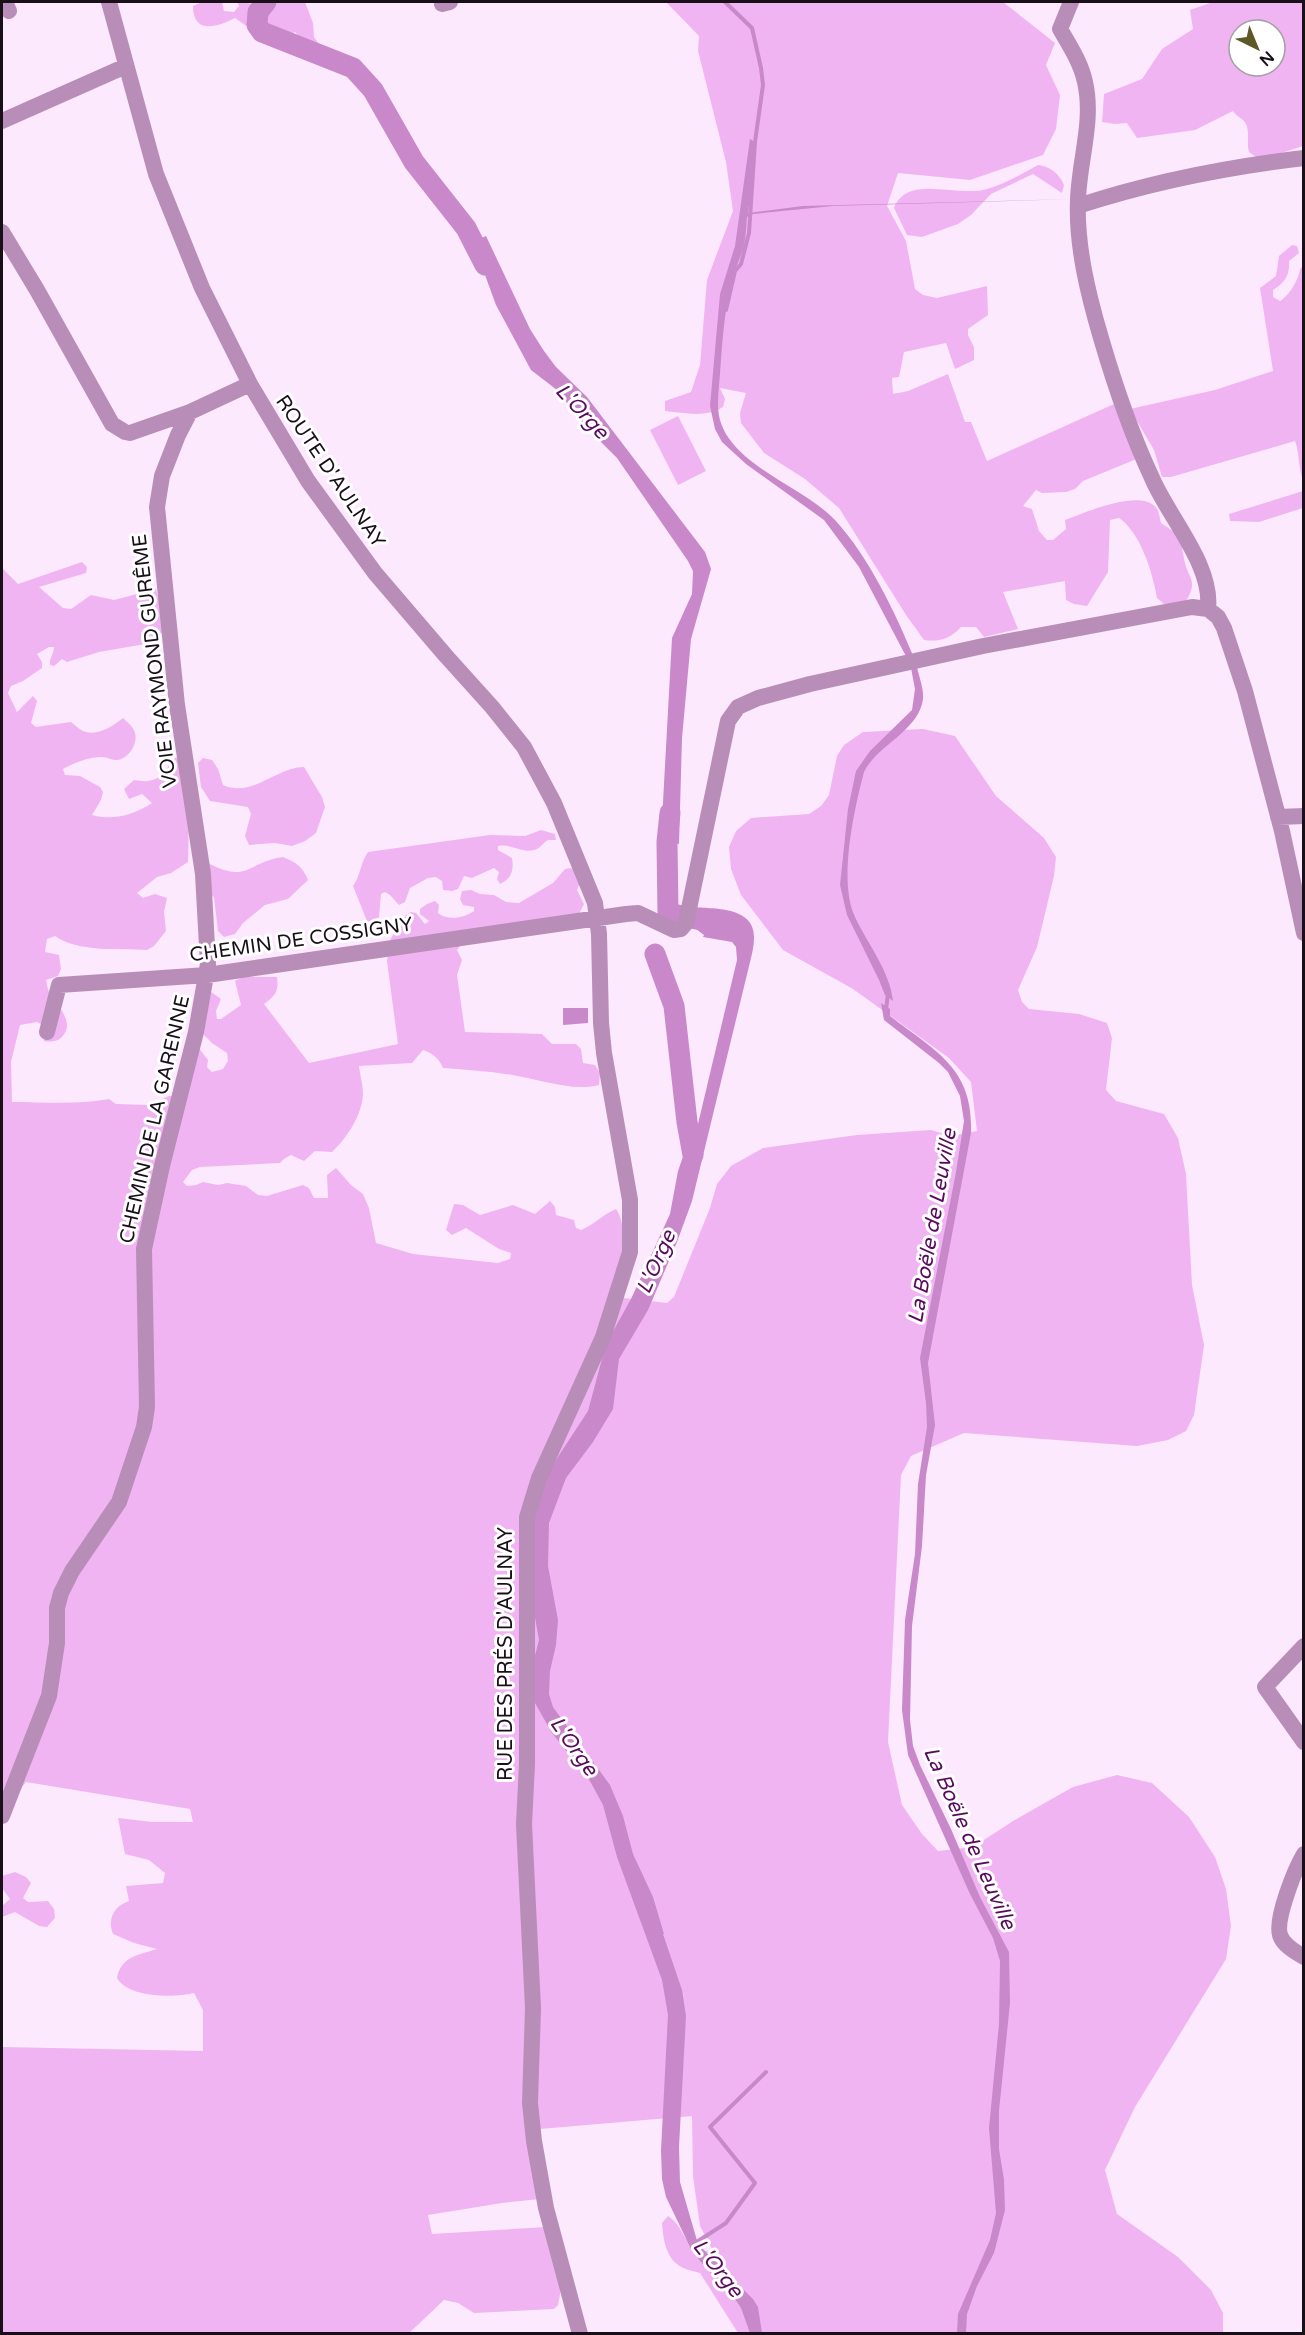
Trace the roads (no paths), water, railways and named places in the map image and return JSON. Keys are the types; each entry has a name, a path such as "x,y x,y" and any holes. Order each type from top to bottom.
{"street":[{"name":"ROUTE D'AULNAY","path":"109,2 153,164 202,288 249,384 308,481 375,573 524,747 554,802 595,903 597,920"},
{"path":"1069,4 1060,29 1076,56 1085,80 1088,98 1078,206 1079,236 1091,301 1111,371 1134,437 1169,513 1193,550 1210,593 1208,609 1218,617 1228,638 1245,691 1278,817 1304,933"},
{"path":"2,121 126,66"},
{"path":"1078,206 1215,171 1304,158"},
{"path":"2,232 112,424 124,432 130,434 190,412 249,384"},
{"name":"VOIE RAYMOND GURÊME","path":"190,412 168,458 162,476 157,507 177,705 203,874 207,975"},
{"name":"CHEMIN DE COSSIGNY","path":"47,1032 59,985 207,975 638,913 680,927 689,905 728,721 738,707 758,698 789,689 921,660 1192,607 1208,609"},
{"path":"1278,817 1304,816"},
{"name":"RUE DES PRÉS D'AULNAY","path":"580,2334 546,2208 530,2103 532,2001 524,1824 527,1764 527,1517 539,1478 603,1337 630,1252 630,1200 604,1053 601,1023 597,920"},
{"name":"CHEMIN DE LA GARENNE","path":"2,1816 49,1696 57,1643 57,1608 61,1593 72,1571 119,1502 144,1427 147,1407 144,1249 162,1166 196,1032 207,975"},
{"path":"1304,1646 1265,1688 1304,1742"},
{"path":"1304,1854 1283,1905 1279,1932 1288,1946 1304,1957"}],"water":[{"path":"750,139 755,142 756,146 748,213 803,206 1075,199 833,206 753,214 747,217 744,245 731,283 725,320 718,397 720,420 727,436 739,450 771,475 822,508 847,535 870,568 890,604 914,658 908,660 859,567 824,520 746,464 722,442 715,429 710,406 720,294 735,246"},
{"path":"486,236 530,329 544,351 556,367 587,397 705,552 711,569 691,639 682,738 679,844 661,839 672,638 692,594 693,571 617,458 584,425 557,390 531,370 496,305 473,242"},
{"path":"917,667 923,695 920,710 906,729 870,762 864,772 849,846 850,902 855,917 883,968 893,1001 885,995 847,915 840,885 848,809 856,771 870,751 912,710 915,689 911,668"},
{"path":"692,907 731,911 748,920 754,938 753,950 692,1201 648,1310 619,1359 613,1409 593,1442 566,1478 549,1523 548,1566 558,1620 549,1694 553,1707 610,1785 623,1816 633,1854 653,1897 682,1990 686,2016 679,2147 680,2182 698,2244 753,2299 758,2307 762,2333 750,2333 741,2308 731,2293 704,2266 691,2249 666,2197 662,2179 661,2150 668,2015 662,1980 617,1857 603,1805 590,1781 552,1733 535,1703 533,1663 539,1640 534,1612 532,1520 548,1472 588,1411 606,1344 631,1299 670,1214 678,1171 688,1142 698,1124 737,960 736,947 732,942 703,937 704,935 688,923"},
{"path":"881,1003 890,1009 890,1016 948,1063 959,1077 966,1092 970,1111 971,1133 928,1363 935,1425 926,1475 922,1546 912,1626 910,1720 913,1746 920,1765 980,1897 1009,1952 1010,2003 999,2111 999,2149 1004,2180 1005,2210 994,2253 977,2286 967,2314 966,2333 957,2333 958,2314 990,2240 996,2213 989,2128 999,2024 1000,1961 993,1938 970,1894 908,1755 902,1710 905,1620 915,1554 918,1484 927,1427 920,1358 964,1121 960,1096 948,1072 884,1020"},
{"path":"563,1008 588,1008 588,1023 563,1025"}],"waterway":[{"name":"L'Orge","path":"266,2 258,12 257,25 262,32 353,68 373,90 414,162 466,228 485,265"},
{"name":"La Boële de Leuville","path":"725,2 752,28 763,85 755,142 749,233 741,264 735,271 726,310"},
{"name":"L'Orge","path":"670,813 667,842 668,913 706,921"},
{"name":"L'Orge","path":"655,954 674,1006 693,1155"},
{"name":"La Boële de Leuville","path":"886,1010 888,993"},
{"path":"695,2243 726,2223 755,2183 710,2127 766,2072"}]}
